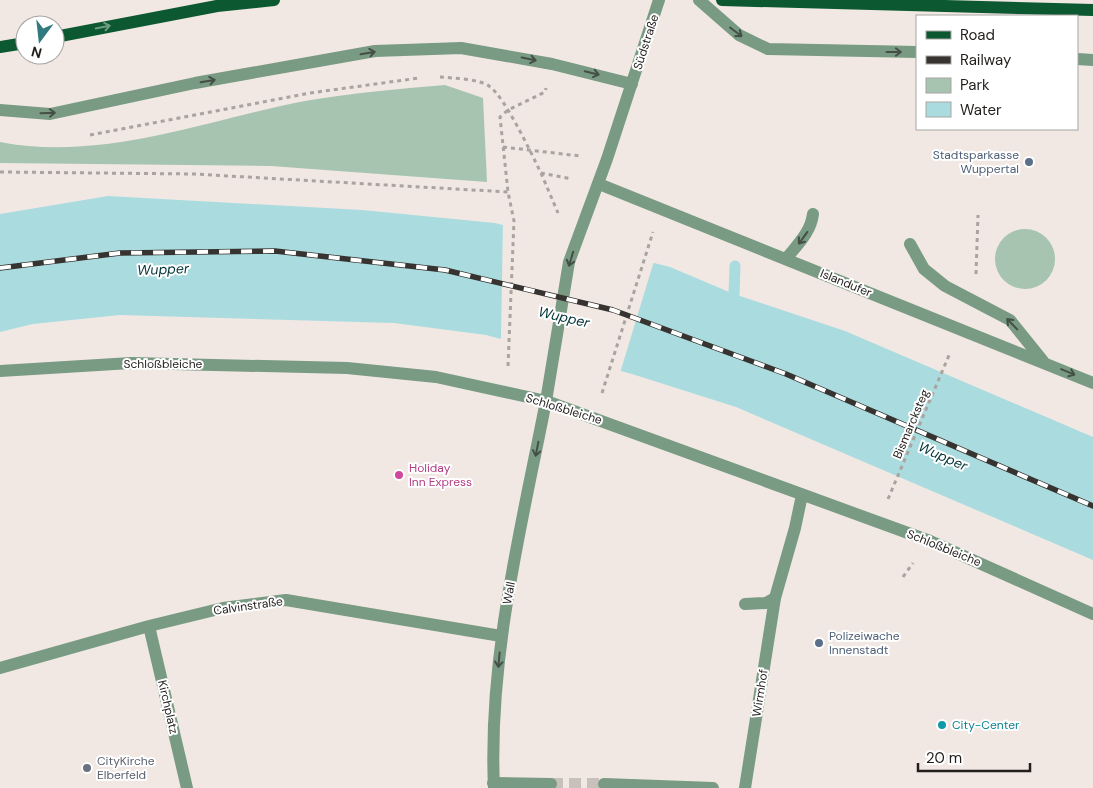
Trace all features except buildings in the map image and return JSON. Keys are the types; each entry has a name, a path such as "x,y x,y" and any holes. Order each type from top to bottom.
{"main road":[{"path":"65,35 217,6 274,0"},
{"path":"722,0 1093,10"},
{"path":"0,47 15,44"}],"street":[{"name":"Südstraße","path":"632,84 659,0"},
{"path":"699,0 739,35 768,49 916,52"},
{"path":"0,110 50,114 196,83 375,51 461,48 552,64 632,84 599,184"},
{"path":"1078,59 1093,60"},
{"name":"Wall","path":"493,785 492,750 501,636 546,401 569,262 599,184"},
{"name":"Islandufer","path":"599,184 1043,361 1093,383"},
{"path":"786,259 806,234 812,222 813,214"},
{"path":"910,244 924,269 945,286 1010,320 1043,361"},
{"name":"Schloßbleiche","path":"0,371 131,363 347,368 436,377 546,401 930,541 1093,614"},
{"name":"Wirmhof","path":"745,788 774,598 795,528 802,495"},
{"path":"745,604 766,603 774,598"},
{"name":"Calvinstraße","path":"0,668 149,626 223,608 286,600 501,636"},
{"name":"Kirchplatz","path":"149,626 187,788"},
{"path":"493,785 552,784"},
{"path":"604,784 713,788"}],"path":[{"path":"508,369 514,221 508,192 500,117 508,110 545,92 552,64"},
{"path":"431,77 461,78 489,86 508,110 556,206"},
{"path":"86,136 310,93 422,78"},
{"path":"503,147 527,148 607,159"},
{"path":"0,172 194,174 508,192"},
{"path":"541,173 599,184"},
{"path":"601,399 653,231"},
{"name":"Bismarcksteg","path":"887,502 950,352"}],"green space":[{"path":"445,85 483,98 487,182 271,166 0,163 0,142 38,147 77,147 115,143 192,128 305,101 357,93"},
{"path":"1025,229 1041,234 1046,238 1050,243 1055,259 1050,275 1046,280 1041,284 1025,289 1009,284 1004,280 1000,275 995,259 1000,243 1004,238 1009,234"}],"water":[{"name":"Wupper","path":"108,196 362,210 495,223 670,267 734,294 845,331 1093,437 1093,560 736,407 632,374 486,335 394,323 120,315 33,324 0,332 0,214"}],"pier":[{"path":"503,222 654,261 620,373 498,341 501,338"}],"waterway":[{"path":"734,294 735,266"}],"tunnel":[{"path":"551,784 604,784"}],"railway":[{"path":"0,268 120,253 275,251 445,270 613,310 786,374 1093,506"}],"place":[{"name":"Stadtsparkasse Wuppertal","path":"1029,162"},
{"name":"Holiday Inn Express","path":"399,475"},
{"name":"Polizeiwache Innenstadt","path":"819,643"},
{"name":"City-Center","path":"942,725"},
{"name":"CityKirche Elberfeld","path":"87,768"}]}
